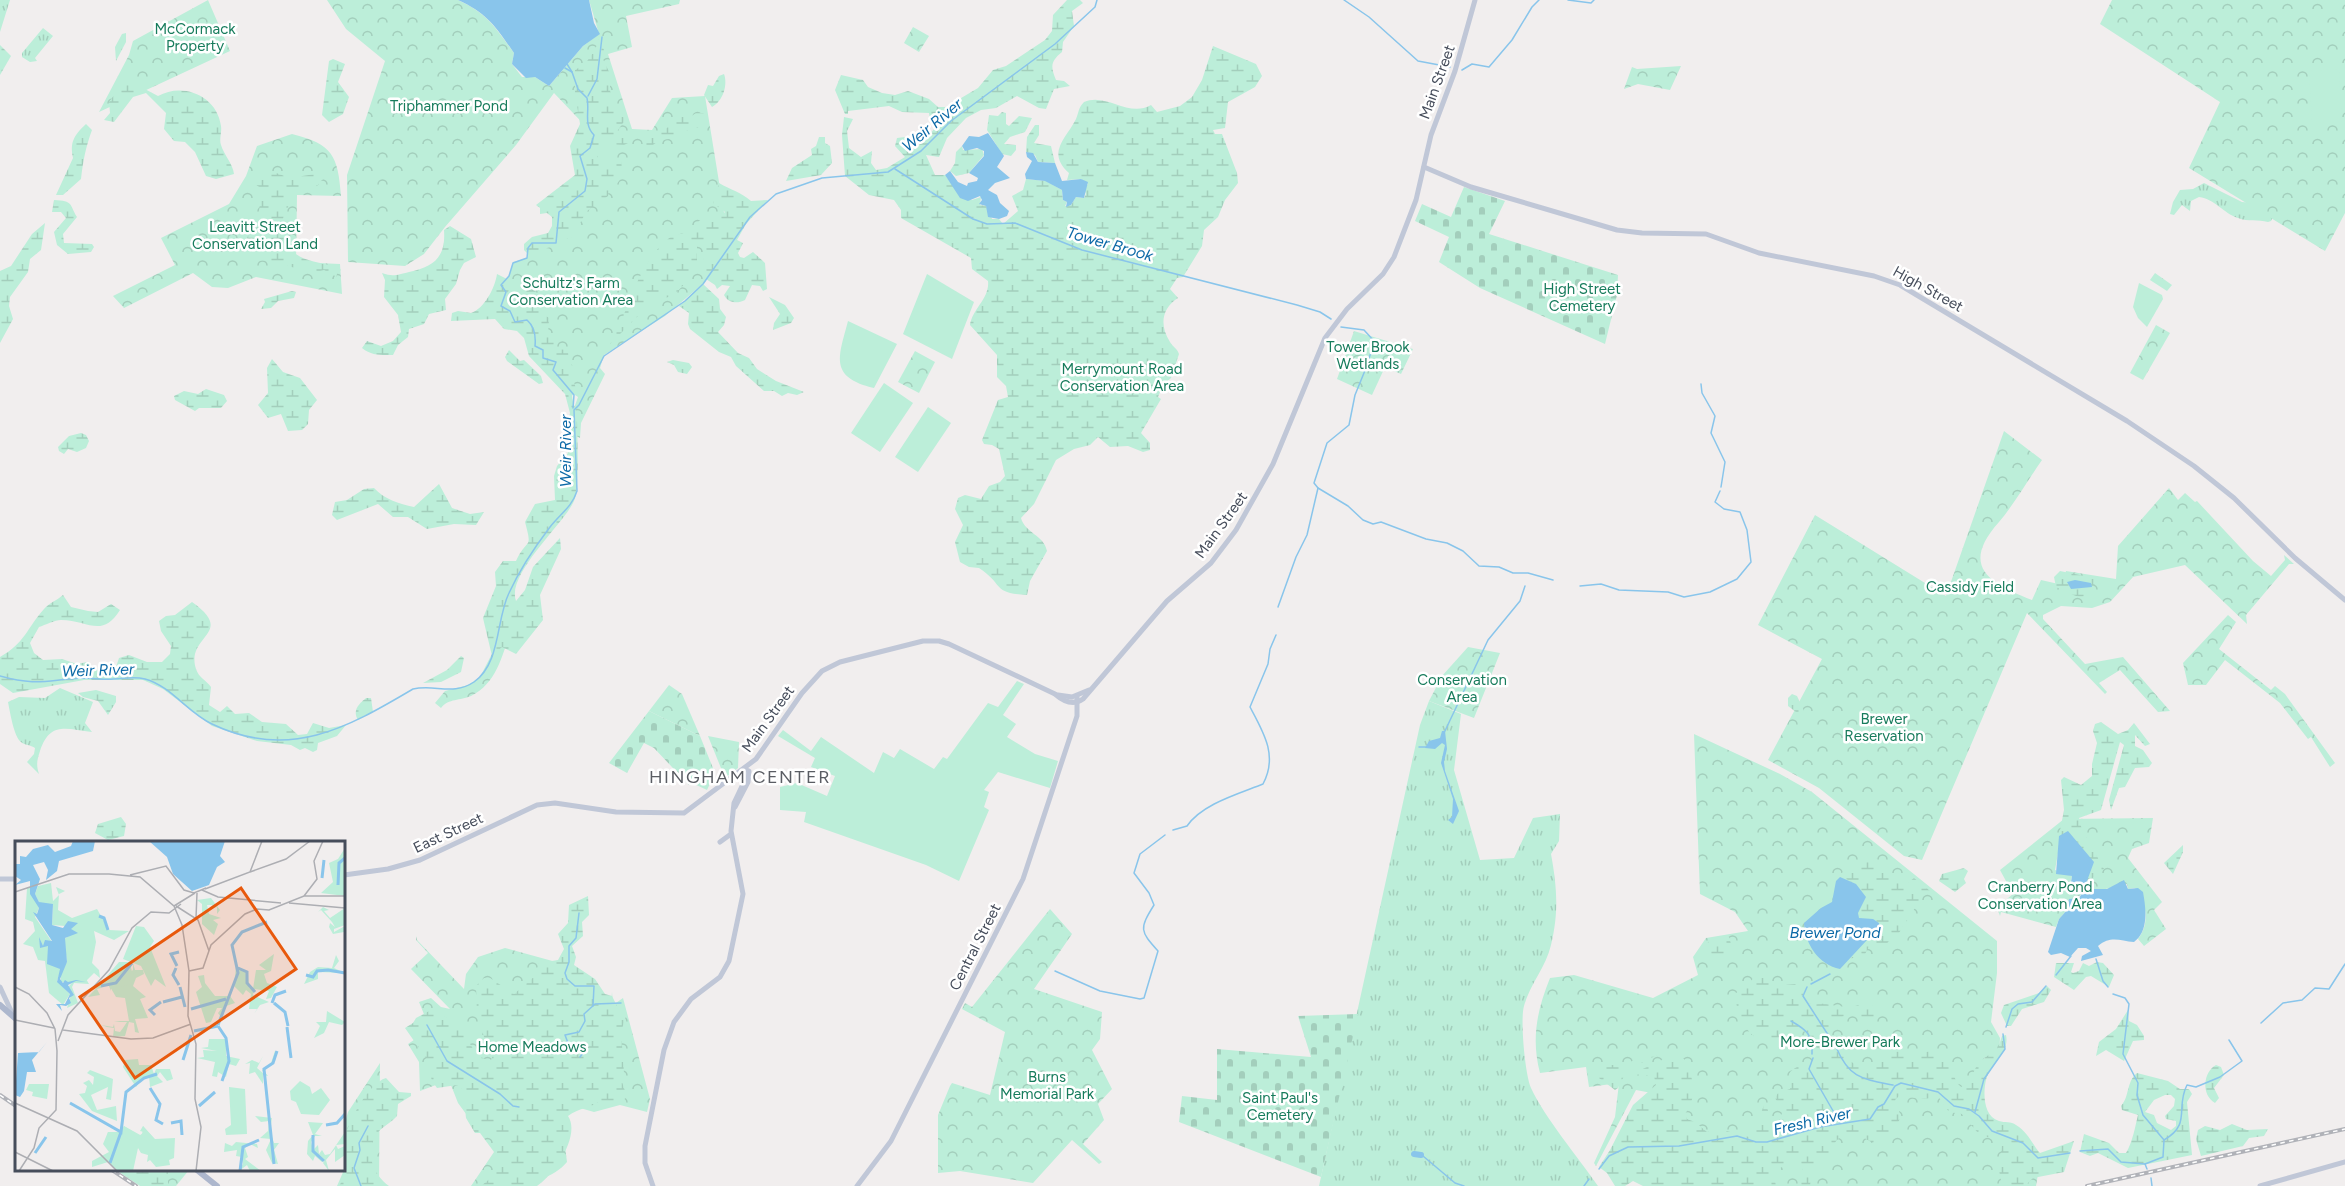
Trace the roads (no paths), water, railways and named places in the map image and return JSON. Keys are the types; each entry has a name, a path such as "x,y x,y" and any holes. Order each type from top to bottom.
{"main road":[{"name":"Main Street","path":"653,1186 645,1163 645,1146 668,1037 681,1010 725,970 740,917 743,887 731,834 735,807 744,782 744,769 758,757 802,693 822,671 840,662 923,641 944,642 1055,694 1066,702 1078,699 1090,690 1167,601 1211,563 1247,512 1273,464 1323,342 1347,309 1383,274 1397,251 1417,195 1433,128 1455,71 1475,0"},
{"name":"High Street","path":"1424,167 1471,187 1617,230 1642,233 1706,234 1759,253 1874,276 1900,285 2127,421 2194,466 2225,490 2284,548 2345,600"},
{"name":"Central Street","path":"857,1186 883,1155 894,1136 1023,879 1036,847 1077,716 1078,699"},
{"name":"East Street","path":"345,875 378,871 412,863 532,806 560,804 598,811 672,814 688,810 744,769"},
{"path":"720,842 731,834"},
{"path":"0,987 15,1018"},
{"path":"0,1005 15,1018"},
{"path":"2260,1186 2345,1162"},
{"path":"198,1171 217,1186"}],"water":[{"name":"Triphammer Pond","path":"458,0 589,0 594,23 600,34 583,46 549,86 535,77 526,78 512,64 514,53 496,28 476,10"},
{"path":"988,133 1004,156 997,167 1010,178 995,183 988,190 997,195 1000,203 1009,211 1007,216 999,219 988,217 986,206 979,204 982,200 980,196 968,201 960,198 945,175 950,171 958,182 967,186 968,183 977,181 978,178 969,173 984,156 984,151 977,148 965,151 962,146 969,136 979,137"},
{"path":"1026,152 1033,153 1038,162 1055,163 1062,181 1081,179 1088,182 1084,198 1076,197 1071,205 1066,207 1067,202 1063,200 1062,190 1045,181 1026,179 1025,174 1032,161 1027,157"},
{"path":"2075,580 2091,583 2092,587 2071,589 2067,582"},
{"path":"1442,731 1445,731 1447,749 1444,762 1445,771 1459,811 1453,824 1448,820 1452,817 1453,799 1441,763 1445,745 1442,743 1435,749 1425,748 1429,741 1440,738"},
{"path":"2068,831 2094,862 2084,889 2107,889 2124,880 2128,889 2138,888 2143,892 2145,905 2144,926 2134,942 2107,941 2098,946 2103,955 2081,961 2082,956 2091,951 2078,948 2070,957 2061,953 2051,955 2048,952 2059,919 2068,909 2069,899 2079,898 2081,895 2079,889 2070,888 2072,876 2056,874 2059,836"},
{"name":"Brewer Pond","path":"1840,877 1856,884 1866,897 1858,913 1859,918 1873,919 1879,923 1880,939 1867,940 1840,969 1832,967 1814,952 1807,938 1804,923 1821,908 1832,902 1836,881"}],"waterway":[{"name":"Weir River","path":"0,676 35,682 85,678 145,679 163,687 212,724 240,735 267,740 317,735 341,727 413,689 451,689 474,682 483,674 494,652 505,604 518,576 544,535 575,497 577,491 574,410 579,405 604,356 685,301 703,284 750,217 776,194 822,178 888,172 921,151 951,121 1055,44 1095,7 1097,0"},
{"path":"1344,0 1369,17 1418,61 1450,67"},
{"path":"1462,70 1472,64 1489,67 1512,40 1532,7 1539,0"},
{"path":"1568,0 1591,3 1594,0"},
{"path":"588,96 597,79 602,37"},
{"path":"567,64 572,72"},
{"path":"565,68 572,72 578,89 587,98 588,122 594,135 590,148 580,156 587,179 585,191 559,212 556,243 532,243 528,248 527,258 513,263 509,276 501,285 506,292 501,306 510,311 515,322 527,320 532,326 535,346 543,350 543,358 556,362 553,370 574,395 573,408"},
{"name":"Tower Brook","path":"895,169 973,219 987,224 1015,223 1082,250 1297,305 1320,312 1331,319"},
{"name":"Tower Brook","path":"1341,327 1364,330 1375,342 1369,358"},
{"name":"Tower Brook","path":"1278,607 1296,557 1307,535 1318,488 1314,483 1327,443 1349,425 1355,395 1366,368"},
{"path":"1701,384 1702,393 1715,416 1711,433 1725,462 1721,487"},
{"path":"1318,488 1348,506 1363,520 1373,524 1381,522 1426,539 1447,543 1463,551 1479,566 1499,567 1513,573 1528,573 1553,580"},
{"path":"1580,586 1601,584 1619,590 1668,592 1684,597 1710,592 1737,579 1751,562 1747,530 1740,512 1724,509 1715,502 1720,491"},
{"path":"1444,733 1488,640 1520,601 1525,586"},
{"name":"Tower Brook","path":"1173,830 1187,826 1211,806 1263,784 1267,774 1269,754 1264,735 1250,707 1268,664 1270,649 1276,635"},
{"path":"1419,747 1427,747"},
{"name":"Tower Brook","path":"1055,971 1100,991 1144,998 1158,951 1144,930 1144,925 1154,905 1149,893 1134,873 1140,854 1165,835"},
{"path":"579,913 576,938 569,946 569,962 565,973 567,979 575,986 594,986 593,1006"},
{"path":"2056,975 2071,956"},
{"path":"2096,959 2103,981 2108,987"},
{"path":"2261,1023 2283,1003 2302,1000 2315,988 2329,989 2345,964"},
{"path":"1811,984 1830,974"},
{"path":"2006,1027 2012,1009 2018,1004 2032,1002 2046,986"},
{"path":"1807,987 1803,996 1834,1044"},
{"path":"2113,994 2125,998 2129,1004 2123,1054 2138,1083 2137,1095 2143,1115 2164,1140 2163,1157 2145,1164"},
{"path":"580,1057 586,1049 580,1045 568,1043 565,1035 579,1032 585,1021 584,1014 595,1004 621,1003"},
{"path":"1791,1021 1808,1034 1812,1054"},
{"path":"427,1025 447,1061 500,1094 513,1106 519,1107"},
{"path":"1975,1112 1984,1079 2005,1049 2003,1034"},
{"path":"2164,1140 2178,1128 2187,1085 2196,1087 2220,1077 2242,1061 2229,1040"},
{"path":"1836,1047 1852,1071 1865,1079 1893,1085"},
{"path":"1813,1058 1809,1069 1840,1123"},
{"name":"Fresh River","path":"1599,1169 1609,1156 1628,1147 1679,1146 1737,1136 1756,1142 1767,1142 1820,1127 1870,1119 1878,1107 1884,1104 1895,1086 1901,1083 1938,1092 1954,1106 1969,1109 1979,1116 1992,1131 2023,1143 2038,1158 2070,1153"},
{"path":"361,1186 354,1168 360,1150 359,1143 368,1126"},
{"name":"Fresh River","path":"2080,1151 2108,1149 2121,1162 2145,1164 2147,1169"},
{"path":"1414,1154 1421,1155"},
{"path":"1423,1156 1455,1183 1464,1186"},
{"name":"Fresh River","path":"2151,1178 2152,1186"},
{"name":"Fresh River","path":"1584,1186 1589,1179"}],"railway":[{"path":"0,1095 15,1105"},
{"path":"2087,1186 2345,1129"},
{"path":"114,1171 136,1186"}],"district":[{"name":"HINGHAM CENTER","path":"740,777"}],"park label":[{"name":"McCormack Property","path":"195,38"},
{"name":"Leavitt Street Conservation Land","path":"255,236"},
{"name":"Schultz's Farm Conservation Area","path":"571,292"},
{"name":"High Street Cemetery","path":"1582,298"},
{"name":"Tower Brook Wetlands","path":"1368,356"},
{"name":"Merrymount Road Conservation Area","path":"1122,378"},
{"name":"Cassidy Field","path":"1970,587"},
{"name":"Conservation Area","path":"1462,688"},
{"name":"Brewer Reservation","path":"1884,728"},
{"name":"Cranberry Pond Conservation Area","path":"2040,896"},
{"name":"More-Brewer Park","path":"1840,1042"},
{"name":"Home Meadows","path":"532,1047"},
{"name":"Burns Memorial Park","path":"1047,1086"},
{"name":"Saint Paul's Cemetery","path":"1280,1106"}]}
